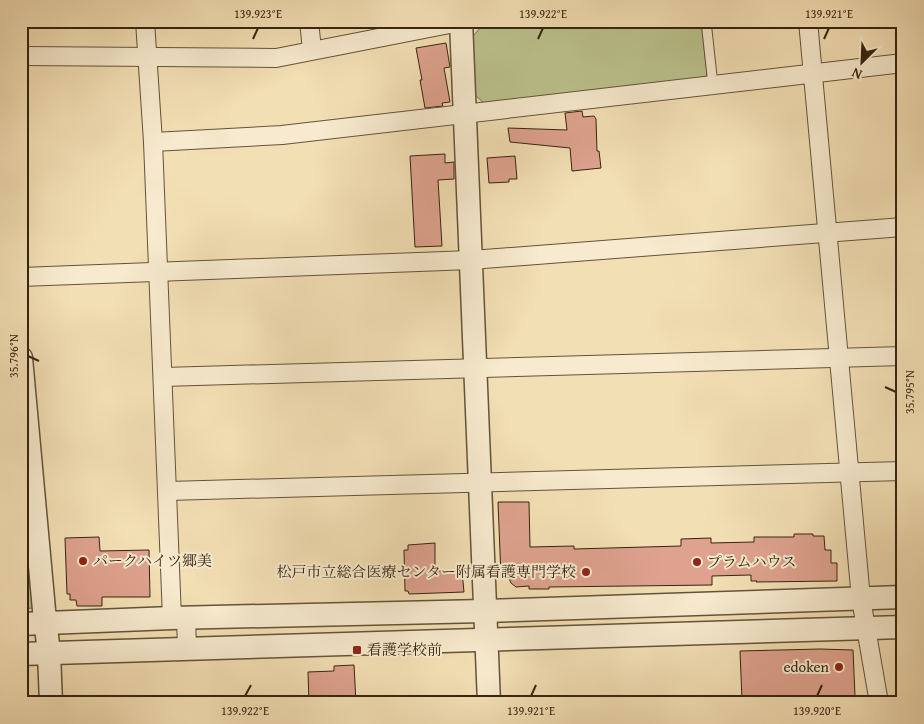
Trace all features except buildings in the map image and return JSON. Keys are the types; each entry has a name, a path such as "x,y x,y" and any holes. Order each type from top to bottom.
{"street":[{"path":"145,21 153,142 168,491 179,618 187,648"},
{"path":"309,21 312,50"},
{"path":"808,21 851,473 861,599 879,703"},
{"path":"21,56 276,58 462,22 488,703"},
{"path":"153,142 282,135 903,63"},
{"path":"21,276 471,260 903,227"},
{"path":"163,376 903,356"},
{"path":"21,358 50,653 51,703"},
{"path":"168,491 903,471"},
{"path":"21,624 903,597"},
{"path":"21,654 903,627"}],"lane":[{"path":"706,21 713,85"}],"green space":[{"path":"510,21 701,21 707,74 704,79 486,105 475,95 473,36 481,27"},
{"path":"21,488 33,608 21,609"}],"place":[{"name":"パークハイツ郷美","path":"83,561"},
{"name":"プラムハウス","path":"697,562"},
{"name":"松戸市立総合医療センター附属看護専門学校","path":"586,572"},
{"name":"看護学校前","path":"357,650"},
{"name":"edoken","path":"839,667"}]}
